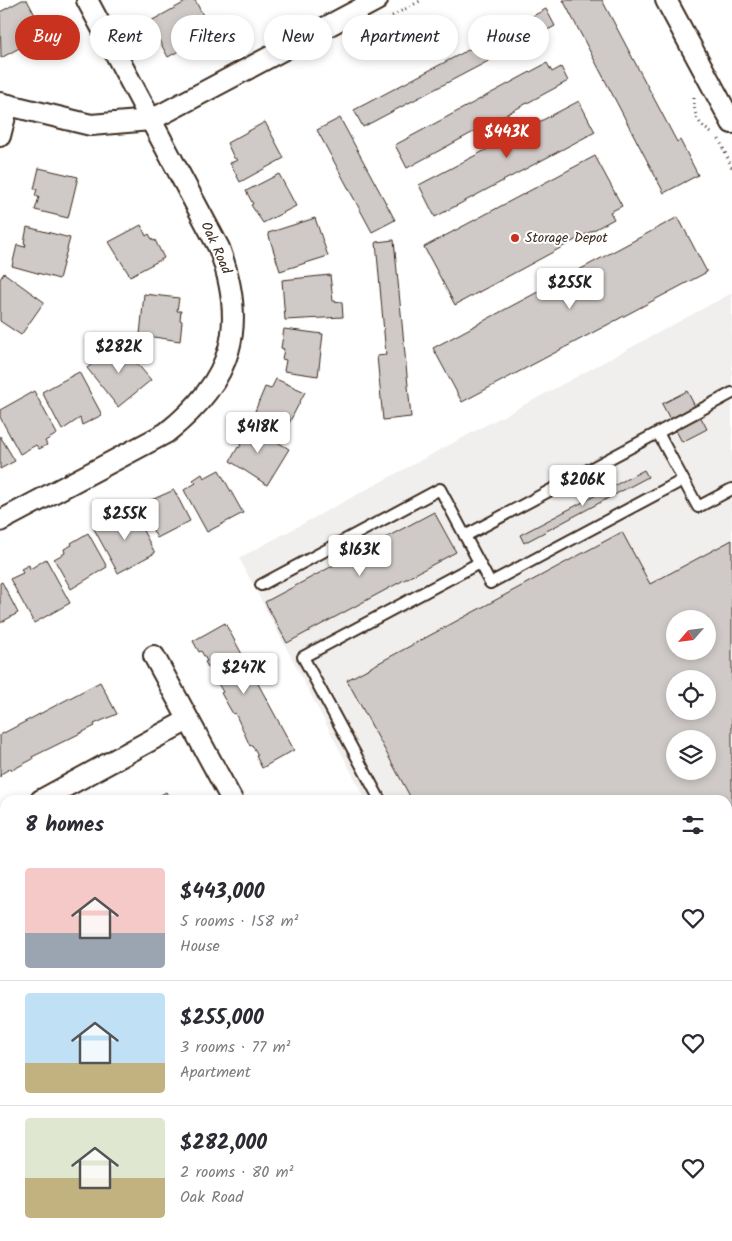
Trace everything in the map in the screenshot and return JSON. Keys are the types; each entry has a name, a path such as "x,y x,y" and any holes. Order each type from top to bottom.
{"street":[{"name":"Oak Road","path":"0,521 166,432 200,403 216,381 226,358 233,333 234,318 230,279 219,248 87,0"},
{"path":"0,136 4,104 91,125 150,120 377,0"},
{"path":"666,0 732,123"},
{"path":"154,656 229,795"},
{"path":"50,795 188,720"}],"lane":[{"path":"465,536 732,393"},
{"path":"658,433 698,507 732,489"},
{"path":"261,585 440,489 490,584 684,480"},
{"path":"377,795 303,657 480,563"}],"shaded area":[{"path":"732,293 732,795 363,795 239,558"}],"building":[{"path":"22,0 27,0 35,15 15,15 15,50 1,58 0,12"},
{"path":"189,0 195,0 203,15 171,15 171,55 168,57 161,44 161,15"},
{"path":"563,0 602,0 677,142 680,140 698,175 664,193"},
{"path":"546,9 555,26 549,29 549,15 535,15"},
{"path":"468,50 468,60 490,60 363,127 354,110 449,60 458,60 458,55"},
{"path":"547,63 552,72 561,67 568,81 407,168 395,145"},
{"path":"579,101 595,132 435,217 419,185"},
{"path":"340,118 395,220 372,232 317,130"},
{"path":"265,122 284,158 240,182 230,163 238,160 234,158 227,143"},
{"path":"595,156 622,206 610,212 614,219 455,305 424,247"},
{"path":"39,168 78,177 68,218 35,210 39,197 35,196 37,189 34,189"},
{"path":"279,174 296,206 263,223 251,205 253,204 246,191"},
{"path":"678,217 707,272 462,402 433,348"},
{"path":"315,218 328,256 280,271 268,233"},
{"path":"141,225 146,236 149,234 153,241 155,240 164,258 130,276 109,242"},
{"path":"27,227 70,238 59,279 12,266 17,245 25,247"},
{"path":"394,240 411,417 383,420 377,356 386,355 376,242"},
{"path":"4,273 44,302 21,335 0,321 0,279"},
{"path":"330,275 333,301 342,302 343,317 285,320 282,280"},
{"path":"144,294 179,298 177,311 181,311 180,320 182,321 180,341 140,335"},
{"path":"284,329 323,334 318,376 284,371 286,360 282,359 284,349 281,348"},
{"path":"119,342 151,380 118,407 87,368"},
{"path":"79,372 102,415 82,425 80,418 62,430 42,392"},
{"path":"276,379 305,392 287,427 255,411 265,387 271,389"},
{"path":"34,391 57,434 45,441 47,445 39,449 36,445 20,454 0,417 0,410"},
{"path":"687,391 707,429 682,442 662,404"},
{"path":"246,423 289,449 267,485 230,461 241,445 234,439"},
{"path":"0,436 15,461 0,469"},
{"path":"219,470 243,513 207,532 184,490 196,483 193,480 202,474 204,478"},
{"path":"644,470 648,477 524,543 520,535"},
{"path":"174,490 190,521 157,538 140,505"},
{"path":"132,510 155,553 118,573 94,529"},
{"path":"434,512 456,552 287,643 265,602"},
{"path":"622,532 650,584 732,540 732,795 409,795 347,680"},
{"path":"88,533 107,567 71,589 54,559 65,553 64,549 72,545 71,543"},
{"path":"46,559 70,603 34,623 10,579 23,573 21,569 29,565 30,569"},
{"path":"2,582 18,613 0,623 0,583"},
{"path":"225,623 294,750 262,768 256,756 258,755 252,745 250,746 235,713 233,714 221,693 223,692 205,662 207,661 193,641"},
{"path":"100,682 117,714 32,757 33,759 12,770 11,768 1,774 0,777 0,735"}],"place":[{"name":"Storage Depot","path":"515,238"}]}
